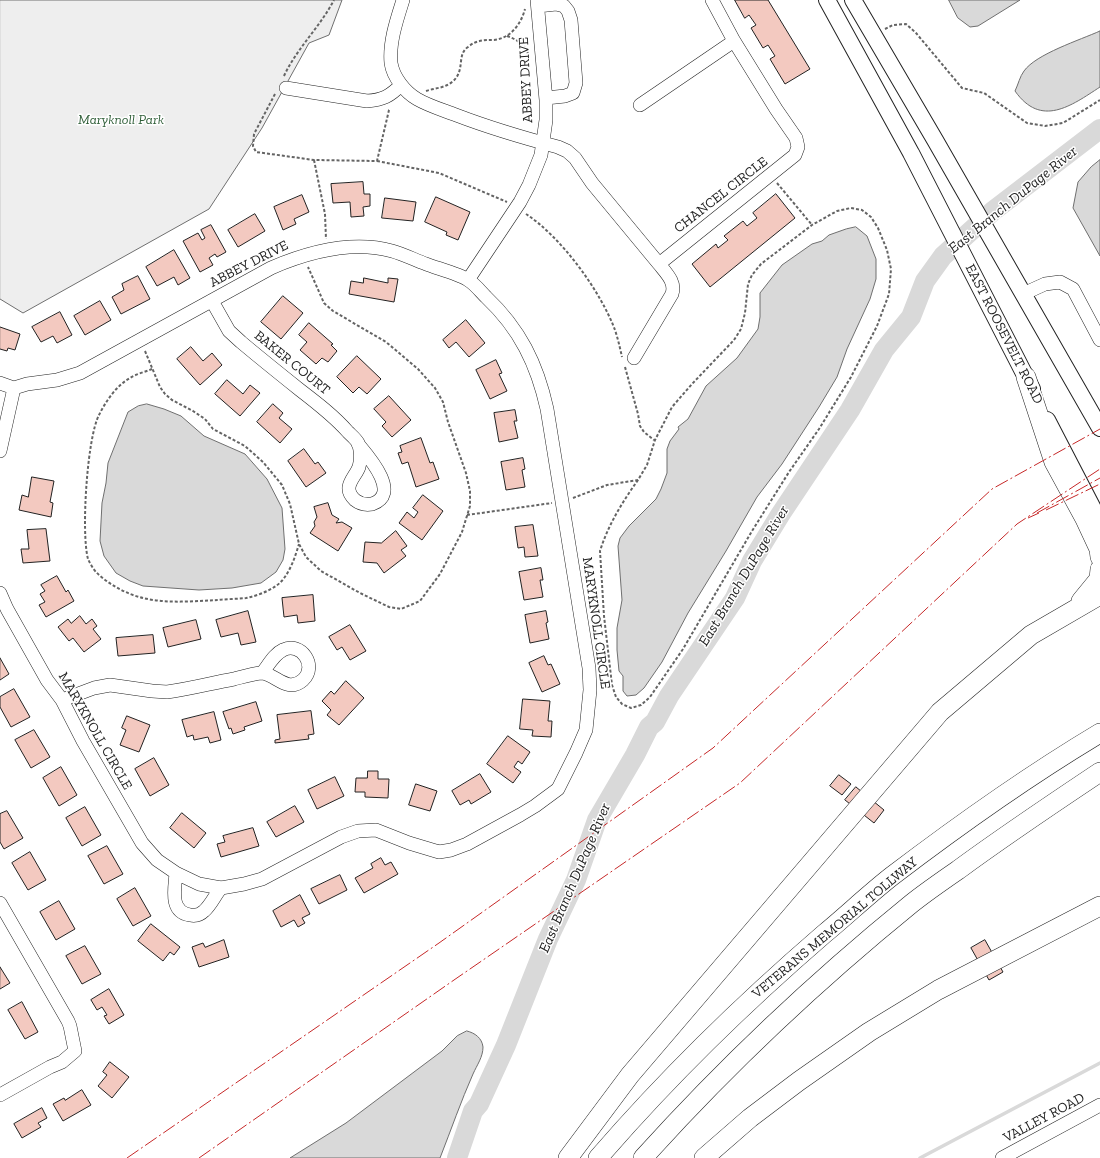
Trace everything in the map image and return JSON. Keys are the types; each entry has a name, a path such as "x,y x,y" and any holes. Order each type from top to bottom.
{"highway":[{"path":"1026,377 1054,462 1085,519 1099,549 1100,557"},
{"path":"1075,609 1099,580 1100,569"},
{"path":"568,1158 630,1075 940,712 1031,635 1100,595"},
{"name":"VETERANS MEMORIAL TOLLWAY","path":"598,1158 652,1098 733,1015 787,966 891,877 1035,774 1100,733"},
{"path":"643,1158 718,1077 808,992 912,904 989,846 1100,772"},
{"path":"704,1158 750,1118 799,1081 869,1032 938,990 1097,909"}],"main road":[{"name":"EAST ROOSEVELT ROAD","path":"827,0 911,153 963,252 1059,445 1100,522"},
{"path":"853,0 1100,428"},
{"path":"853,46 873,34"}],"street":[{"path":"403,0 393,37 391,63 395,75 401,85 413,96 428,104 493,129 562,149 575,158 611,208 659,264 672,282 674,290 672,294 627,360"},
{"name":"CHANCEL CIRCLE","path":"659,264 795,156 797,152 798,142 734,42 712,0"},
{"path":"538,3 564,6 568,11 571,20 576,83 572,93 565,96 546,98"},
{"name":"ABBEY DRIVE","path":"14,388 27,384 57,380 80,373 271,268 303,256 326,250 361,248 392,251 468,280 516,208 529,185 541,155 546,120 546,98 538,3"},
{"path":"640,105 734,42"},
{"path":"286,88 367,101 378,100 392,94 401,85"},
{"name":"MARYKNOLL CIRCLE","path":"0,593 7,609 47,680 62,700 86,748 139,839 157,860 176,873 198,884 221,888 262,879 341,837 358,831 376,830 409,844 439,852 451,850 467,844 535,806 558,789 576,754 586,730 590,690 589,668 547,409 542,387 533,361 518,335 503,314 468,280"},
{"path":"1023,294 1045,284 1060,282 1073,289 1100,340"},
{"name":"BAKER COURT","path":"212,301 229,331 240,342 340,422 358,444"},
{"path":"0,383 14,388 0,451"},
{"path":"62,700 94,688 110,685 167,692 262,673"},
{"path":"176,873 174,897 177,908 182,913 194,916 200,914 205,910 221,888"},
{"path":"0,903 68,1021 75,1051 62,1062 50,1067 0,1095"},
{"name":"VALLEY ROAD","path":"1002,1158 1100,1105"}],"path":[{"path":"873,34 893,25 906,24 916,33 962,88 984,93 1027,123 1045,126 1063,123 1100,100"},
{"path":"507,36 516,39 524,45 530,59"},
{"path":"314,160 325,214 326,250"},
{"path":"377,161 439,173 495,196 528,215 557,241 587,279 604,306 627,360 640,426 644,432 655,440"},
{"path":"771,175 812,225"},
{"path":"851,208 862,210 871,217 888,250 891,269 889,294 877,326 851,378 760,518 683,649 650,697 641,704 631,708 622,704 616,697 612,686 604,616 600,551 603,540 626,498 647,465 655,440 672,408 692,384 734,340 741,329 745,313 748,284 752,275 761,264 812,225 837,211 851,208"},
{"path":"140,341 160,387 165,394 172,400 205,419 213,429 244,446 263,462 282,485 290,504 299,544 306,557 321,571 389,607 401,609 420,601 440,574 462,532 470,506 470,491 466,473 448,422 443,402 435,388 418,369 386,342 324,303 303,256"},
{"path":"152,369 130,378 115,390 98,416 91,444 86,490 86,539 88,559 95,571 113,584 131,594 144,598 171,602 245,598 261,594 278,585 296,557 299,544"}],"green space":[{"name":"Maryknoll Park","path":"0,0 342,0 329,35 309,43 262,128 209,209 23,313 0,299"}],"shaded area":[{"path":"949,0 1020,0 978,26 970,27 958,18"},
{"path":"1100,31 1100,87 1067,106 1056,110 1046,111 1035,109 1025,102 1015,91 1021,75 1038,59 1059,48"},
{"path":"1100,160 1100,256 1073,208 1078,182 1091,167"},
{"path":"856,227 867,236 876,259 876,279 870,299 847,349 837,377 782,464 757,497 688,613 662,662 644,688 636,695 627,696 623,691 623,676 619,671 617,650 617,628 622,600 618,546 620,538 629,526 656,499 667,473 667,449 670,441 679,429 678,427 688,419 706,386 737,358 758,329 760,317 760,293 782,265 812,244 822,241 829,235"},
{"path":"147,404 181,416 204,436 245,454 267,479 282,508 285,549 283,560 276,572 261,583 232,588 199,590 143,586 116,573 104,556 100,541 102,503 108,463 128,412 138,406"},
{"path":"467,1031 473,1033 480,1039 483,1047 482,1054 464,1095 440,1158 290,1158 346,1123 442,1051 457,1036"}],"building":[{"path":"735,0 768,0 810,69 785,84 770,59 775,56 768,45 763,48 751,28 756,25 749,15 745,18"},
{"path":"363,182 364,194 370,194 370,206 363,207 364,216 351,217 350,202 333,203 331,184"},
{"path":"776,194 795,218 710,287 692,264 716,244 718,248 728,240 724,236 743,221 747,226 757,218 753,213"},
{"path":"302,195 309,212 294,219 296,224 283,230 274,207"},
{"path":"436,197 470,212 458,240 446,235 447,232 425,222"},
{"path":"385,198 416,202 413,221 382,218"},
{"path":"255,214 265,231 238,247 228,230"},
{"path":"211,225 226,252 217,257 215,254 209,258 213,265 200,272 183,241 198,233 202,240 205,238 201,230"},
{"path":"174,250 190,278 178,285 174,277 157,286 146,267"},
{"path":"138,276 150,299 121,314 112,297 124,290 122,284"},
{"path":"364,278 388,283 388,278 398,279 394,302 349,294 351,281 363,283"},
{"path":"283,296 303,313 281,339 261,322"},
{"path":"100,301 111,320 85,335 74,316"},
{"path":"60,312 72,335 57,343 53,336 41,342 32,327"},
{"path":"466,320 485,343 469,357 456,342 449,348 443,340"},
{"path":"309,323 333,344 331,345 337,351 328,362 322,358 316,364 300,350 307,342 299,335"},
{"path":"0,327 20,334 15,350 8,348 7,351 0,349"},
{"path":"191,347 203,361 212,353 222,365 200,385 177,359"},
{"path":"357,356 381,379 367,394 359,387 353,393 337,377"},
{"path":"496,360 502,373 499,374 507,391 490,399 476,370"},
{"path":"227,380 243,394 250,385 260,393 240,416 215,394"},
{"path":"389,396 411,420 392,437 382,426 386,422 374,409"},
{"path":"273,404 283,413 279,418 292,429 280,443 257,422"},
{"path":"515,410 517,421 514,421 518,438 499,442 494,413"},
{"path":"421,438 430,463 433,462 439,479 416,487 408,462 402,464 398,453 402,452 400,446"},
{"path":"304,449 315,464 318,462 326,473 306,487 288,461"},
{"path":"523,458 525,469 522,470 525,487 506,490 501,462"},
{"path":"32,477 54,481 50,502 53,503 51,517 19,510 22,495 28,497"},
{"path":"423,495 443,511 422,540 399,523 407,512 414,518 418,512 413,508"},
{"path":"328,503 332,515 339,519 336,523 342,522 352,528 338,551 310,533 315,526 314,522 317,517 314,507"},
{"path":"533,525 538,556 525,557 524,547 518,548 515,527"},
{"path":"46,529 50,561 23,563 21,549 29,549 27,530"},
{"path":"396,531 407,546 401,550 406,556 384,573 377,563 363,562 365,542 381,543"},
{"path":"541,568 543,580 540,580 543,597 524,600 519,572"},
{"path":"57,576 66,592 68,590 74,601 46,617 39,605 45,602 40,594 45,591 41,585"},
{"path":"313,595 315,621 298,623 297,615 284,617 282,598"},
{"path":"248,611 256,642 241,645 238,633 221,637 216,620"},
{"path":"546,611 548,622 546,623 549,639 530,643 525,615"},
{"path":"80,616 86,624 92,619 97,626 93,629 101,639 84,652 73,638 69,641 58,627 68,619 71,623"},
{"path":"196,620 201,639 168,647 163,628"},
{"path":"350,625 366,651 350,660 342,647 337,650 329,637"},
{"path":"153,635 155,653 118,656 116,638"},
{"path":"544,656 548,665 551,664 560,684 542,692 529,663"},
{"path":"0,658 9,674 0,680"},
{"path":"346,681 364,698 339,725 327,715 331,710 322,701 331,691 334,694"},
{"path":"14,689 30,717 11,727 0,707 0,697"},
{"path":"523,699 550,701 548,721 552,721 551,737 532,736 533,730 520,729"},
{"path":"256,702 262,721 244,727 245,730 233,734 231,728 229,729 223,712"},
{"path":"311,711 314,734 308,735 309,739 275,743 275,740 280,739 277,715"},
{"path":"214,712 221,740 210,743 208,737 194,740 193,735 187,737 182,720"},
{"path":"127,716 150,725 139,752 120,745 126,730 122,728"},
{"path":"34,730 50,757 31,768 15,740"},
{"path":"508,736 530,752 522,764 518,761 514,767 521,772 513,783 487,764"},
{"path":"154,758 169,785 150,796 135,769"},
{"path":"61,767 77,795 59,806 43,778"},
{"path":"368,771 378,771 378,779 389,779 388,798 365,797 365,792 355,792 356,778 367,778"},
{"path":"480,774 491,792 471,804 469,800 460,805 452,791"},
{"path":"839,775 851,784 842,795 830,786"},
{"path":"335,777 344,796 317,809 308,790"},
{"path":"416,784 437,791 430,811 409,805"},
{"path":"856,787 884,810 874,823 845,800"},
{"path":"295,806 304,822 276,837 267,822"},
{"path":"85,807 101,835 82,846 66,818"},
{"path":"7,811 23,838 4,849 0,842 0,814"},
{"path":"182,813 206,833 194,848 170,828"},
{"path":"253,828 259,846 221,857 217,844 225,842 223,836"},
{"path":"107,846 123,874 104,884 88,856"},
{"path":"30,852 46,880 28,890 12,863"},
{"path":"381,858 385,865 391,862 398,874 364,893 355,878 373,868 371,864"},
{"path":"340,875 347,890 319,904 311,889"},
{"path":"135,888 151,916 133,926 117,899"},
{"path":"300,895 310,914 302,918 305,923 298,927 294,920 281,927 273,911"},
{"path":"59,901 75,929 56,940 40,912"},
{"path":"151,924 180,947 174,955 170,952 163,961 138,941"},
{"path":"224,940 229,957 199,967 192,947 203,943 205,947"},
{"path":"985,940 1003,972 989,980 971,948"},
{"path":"85,946 101,974 82,984 66,956"},
{"path":"0,967 10,983 0,989"},
{"path":"109,989 124,1015 109,1024 104,1016 107,1015 102,1007 97,1010 91,1000"},
{"path":"22,1002 38,1032 25,1039 8,1010"},
{"path":"110,1062 129,1077 112,1098 98,1086 107,1075 103,1072"},
{"path":"82,1090 91,1105 63,1121 53,1104 64,1098 65,1100"},
{"path":"42,1108 47,1118 38,1123 41,1127 22,1138 14,1124"}],"waterway":[{"name":"East Branch DuPage River","path":"457,1158 473,1111 479,1104 506,1045 548,939 576,880 597,820 635,755 649,727 655,722 669,696 735,598 752,561 780,515 850,410 884,350 911,317 925,281 943,256 993,211 1100,129"},
{"path":"920,1158 1100,1063"}],"power":[{"path":"127,1158 439,943 713,748 992,489 1100,429"},
{"path":"199,1158 740,783 1017,524 1100,469"},
{"path":"1037,513 1100,478"},
{"path":"1046,510 1100,484"},
{"path":"1028,518 1039,513"}]}
